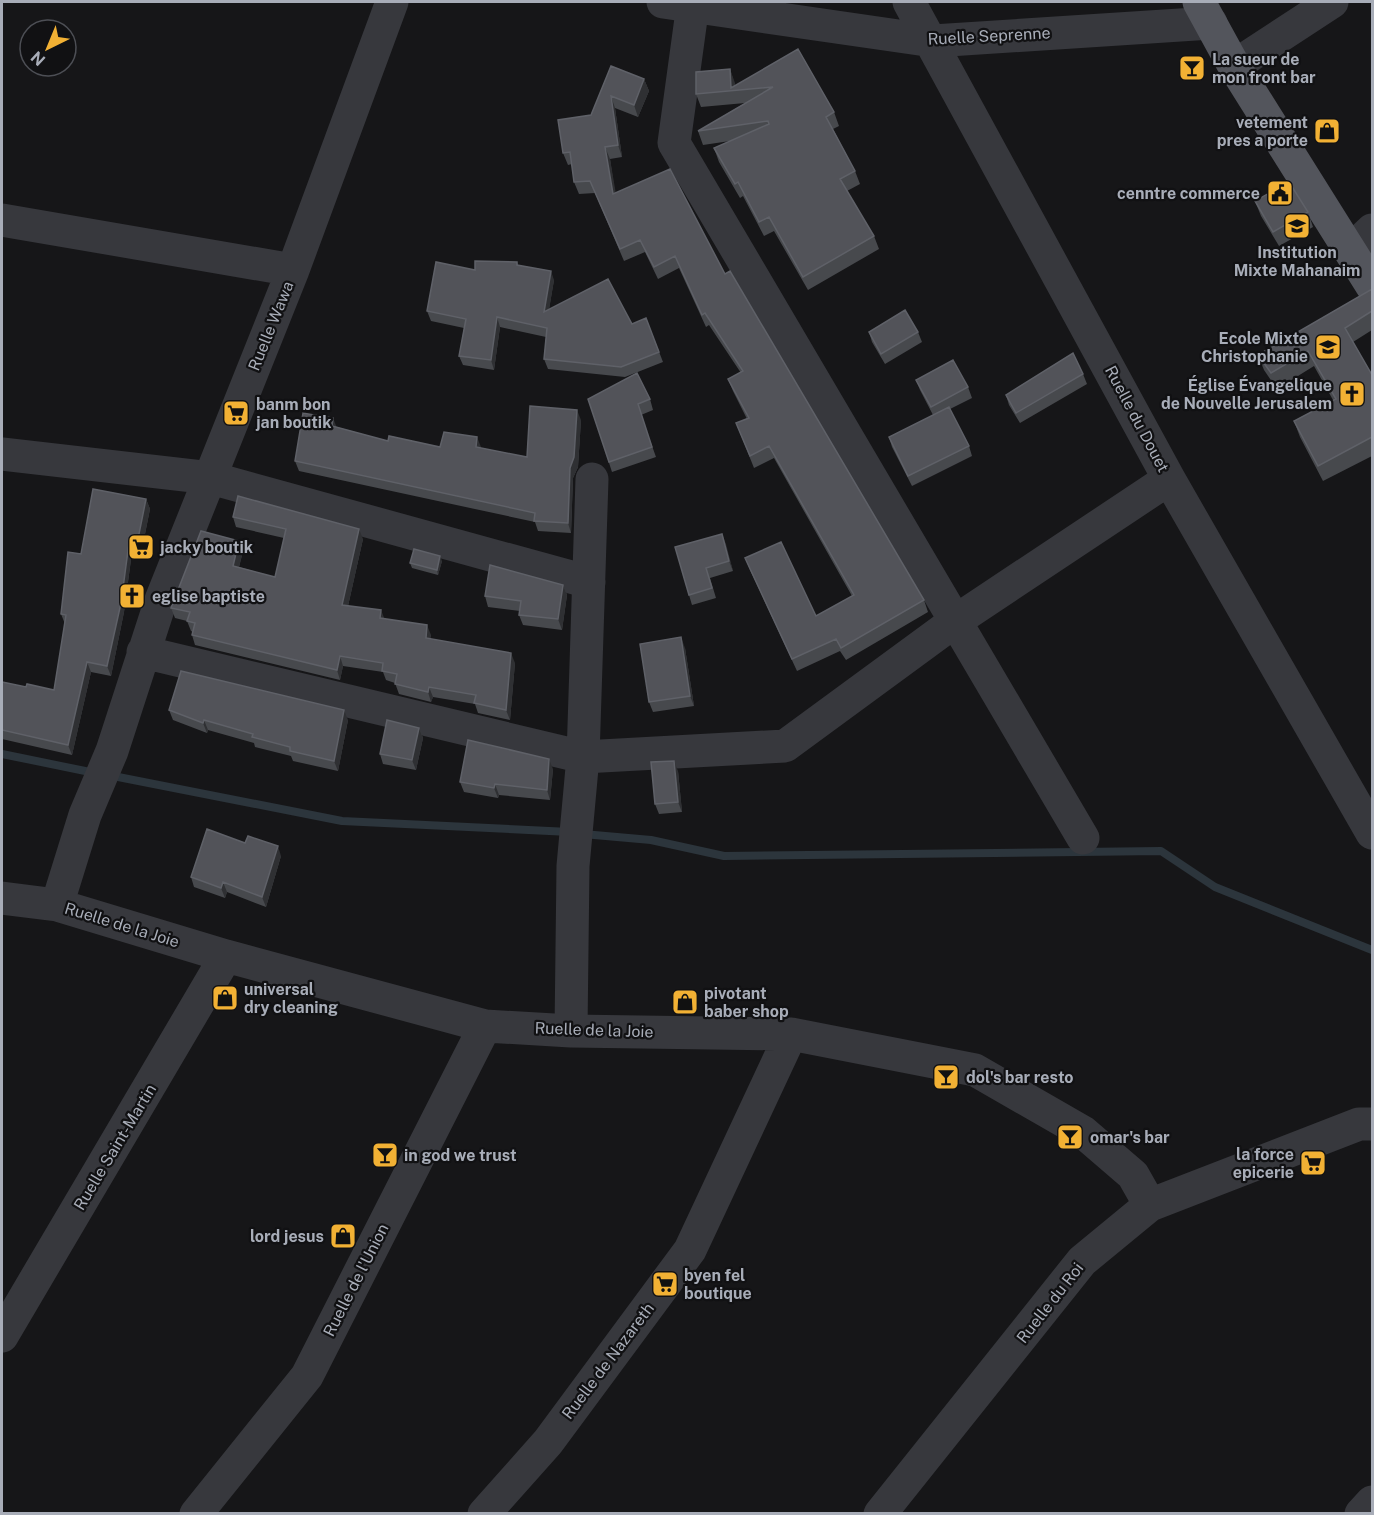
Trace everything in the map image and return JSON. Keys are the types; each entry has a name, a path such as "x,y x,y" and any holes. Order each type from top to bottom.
{"main road":[{"path":"1205,12 1234,66 1362,240 1372,286"}],"street":[{"name":"Ruelle Wawa","path":"57,905 85,815 112,751 143,652 293,270 392,2"},
{"name":"Ruelle du Douet","path":"909,2 933,42 1169,479 1372,833"},
{"path":"1234,66 1332,2"},
{"path":"678,3 674,143 1083,838"},
{"name":"Ruelle Seprenne","path":"678,3 933,42 1205,12"},
{"path":"2,220 293,270"},
{"path":"2,454 211,478 589,582"},
{"path":"571,1031 573,866 583,758 592,479"},
{"path":"143,652 583,758 785,746 954,622 1169,479"},
{"name":"Ruelle de la Joie","path":"2,898 57,905 226,956 485,1026 571,1031 791,1034 975,1070 1083,1132 1133,1176 1150,1205"},
{"name":"Ruelle Saint-Martin","path":"2,1336 226,956"},
{"name":"Ruelle de l'Union","path":"196,1514 307,1376 485,1026"},
{"name":"Ruelle de Nazareth","path":"484,1514 548,1442 690,1250 791,1034"},
{"name":"Ruelle du Roi","path":"880,1514 1082,1261 1150,1205 1359,1124 1372,1124"},
{"path":"1361,1514 1372,1502"}],"building":[{"path":"798,49 834,112 826,117 855,171 840,179 874,236 803,277 769,217 759,222 738,182 735,184 714,148 769,124 768,121 698,131 773,87 696,94 696,72 730,69 731,88"},
{"path":"611,66 644,79 634,105 611,96 618,145 605,147 613,194 670,169 725,274 730,271 924,600 841,648 836,639 792,659 745,558 781,542 816,616 854,595 769,446 750,456 736,423 749,418 728,379 743,371 705,313 702,315 675,256 654,267 640,240 620,249 590,181 574,182 570,152 563,153 558,120 591,115"},
{"path":"1289,182 1308,212 1273,232 1255,201"},
{"path":"475,261 517,262 517,265 551,271 544,312 608,279 632,324 646,318 659,352 621,367 544,359 547,328 497,317 491,360 459,356 466,319 427,311 436,262 475,270"},
{"path":"1372,289 1372,311 1345,328 1372,375 1372,437 1318,466 1294,421 1336,399 1308,351 1271,373 1258,355"},
{"path":"905,310 918,332 881,354 869,332"},
{"path":"1073,353 1083,374 1016,413 1006,395"},
{"path":"953,360 968,387 931,407 916,380"},
{"path":"637,373 650,399 638,404 652,447 609,462 588,399"},
{"path":"530,406 577,410 574,457 570,468 568,523 534,521 535,513 295,461 303,413 333,418 332,426 388,441 389,436 440,447 444,432 477,437 476,447 527,457"},
{"path":"949,407 969,446 908,476 889,437"},
{"path":"93,489 146,499 137,544 129,543 121,603 107,666 87,662 68,745 2,730 2,682 26,687 27,684 54,690 66,615 61,614 68,552 81,554"},
{"path":"238,496 359,529 342,605 381,610 380,618 427,625 426,638 511,653 506,710 474,703 476,695 429,687 428,692 395,684 397,674 382,671 383,663 340,656 337,670 192,635 195,623 187,621 190,612 171,608 201,531 239,541 233,566 275,577 286,529 233,517"},
{"path":"722,534 729,561 706,568 712,588 689,595 675,547"},
{"path":"414,549 440,556 437,570 410,563"},
{"path":"490,565 563,585 558,619 519,615 521,601 485,596"},
{"path":"681,637 690,696 649,702 640,644"},
{"path":"181,671 344,710 334,761 290,751 290,747 252,737 253,734 204,720 203,723 169,710"},
{"path":"387,720 419,728 412,760 380,754"},
{"path":"468,740 549,759 547,790 495,784 494,788 460,782"},
{"path":"674,761 678,802 655,804 651,762"},
{"path":"207,829 245,843 248,836 278,846 262,897 223,882 221,888 191,877"}],"waterway":[{"path":"2,754 95,773"},
{"path":"108,775 342,821 570,832"},
{"path":"583,834 651,840 724,856 1161,851 1215,887 1372,950"}],"place":[{"name":"La sueur de mon front bar","path":"1192,68"},
{"name":"vetement pres a porte","path":"1327,131"},
{"name":"cenntre commerce","path":"1280,193"},
{"name":"Institution Mixte Mahanaim","path":"1297,226"},
{"name":"Ecole Mixte Christophanie","path":"1328,347"},
{"name":"Église Évangelique de Nouvelle Jerusalem","path":"1352,394"},
{"name":"banm bon jan boutik","path":"236,413"},
{"name":"jacky boutik","path":"141,547"},
{"name":"eglise baptiste","path":"132,596"},
{"name":"universal dry cleaning","path":"225,998"},
{"name":"pivotant baber shop","path":"685,1002"},
{"name":"dol's bar resto","path":"946,1077"},
{"name":"omar's bar","path":"1070,1137"},
{"name":"in god we trust","path":"385,1155"},
{"name":"la force epicerie","path":"1313,1163"},
{"name":"lord jesus","path":"343,1236"},
{"name":"byen fel boutique","path":"665,1284"}]}
